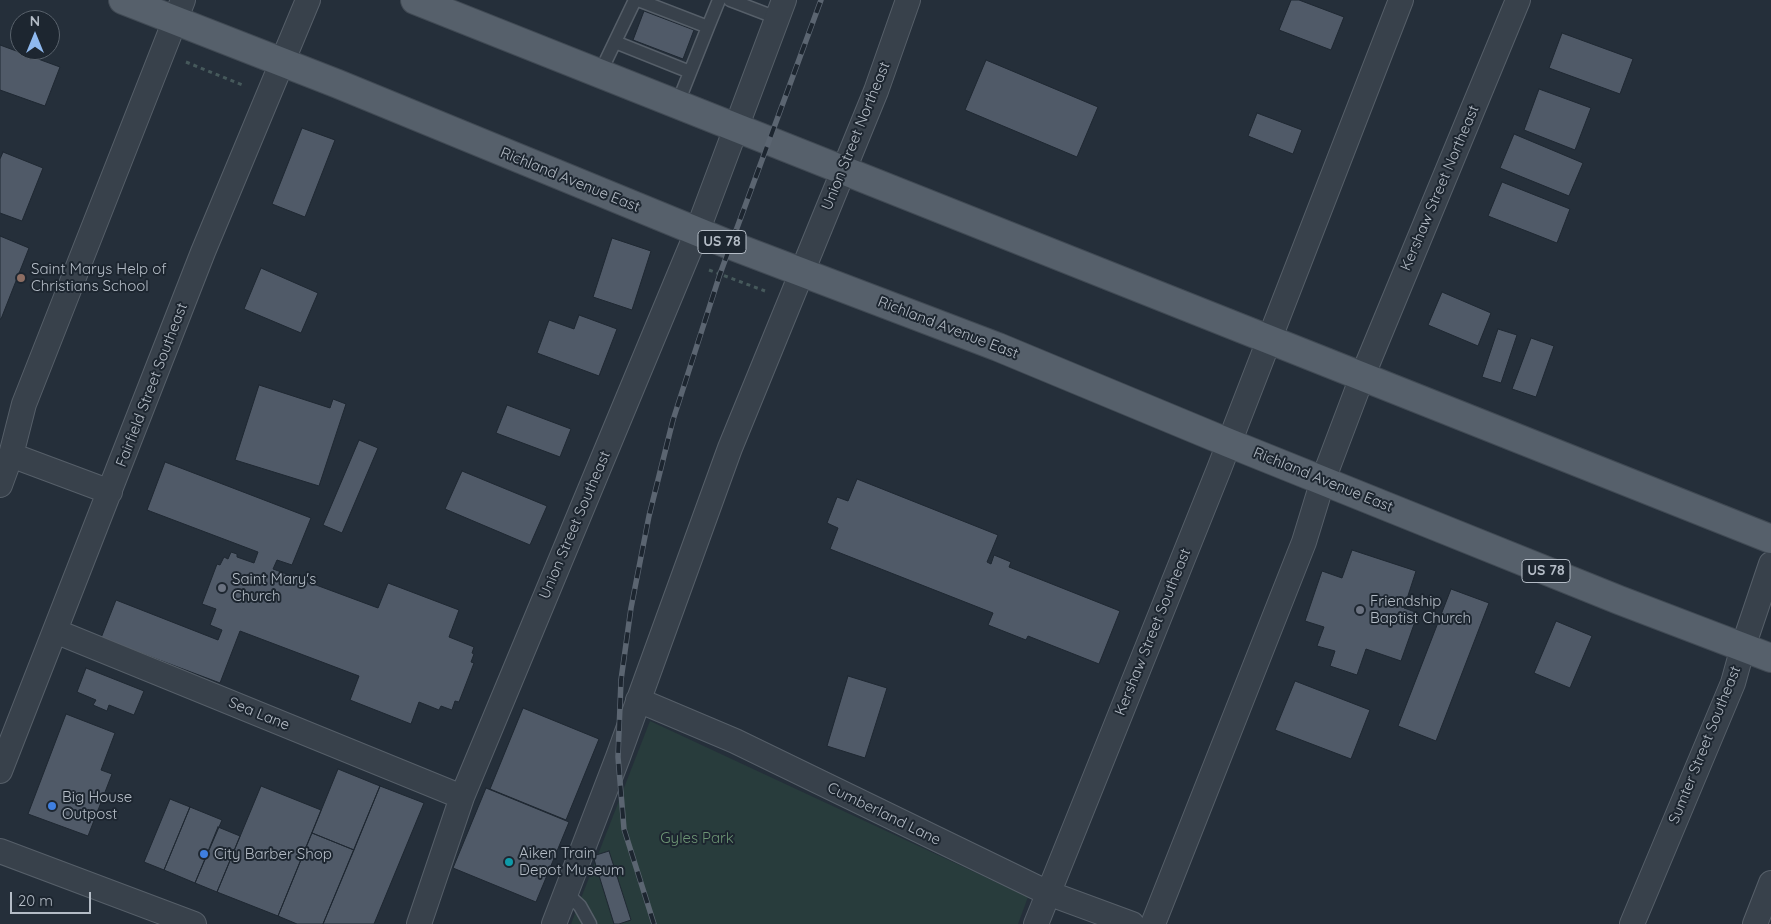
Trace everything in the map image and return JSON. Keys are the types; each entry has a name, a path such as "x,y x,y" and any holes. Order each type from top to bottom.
{"main road":[{"name":"Richland Avenue East","path":"123,0 179,10 281,62 697,232 998,347 1228,443 1619,600 1771,658"},
{"path":"415,0 1771,539"}],"street":[{"name":"Fairfield Street Southeast","path":"0,771 203,252 308,0"},
{"name":"Union Street Northeast","path":"802,271 876,91 908,0"},
{"path":"1270,340 1401,0"},
{"name":"Kershaw Street Northeast","path":"1362,377 1518,0"},
{"path":"736,129 781,9"},
{"path":"0,485 11,455 24,404 179,10"},
{"name":"Union Street Southeast","path":"419,924 462,797 697,232 736,129"},
{"path":"554,924 730,448 802,271"},
{"name":"Kershaw Street Southeast","path":"1036,924 1270,340"},
{"path":"1153,924 1304,542 1323,480 1362,377"},
{"path":"11,455 110,492"},
{"name":"Sumter Street Southeast","path":"1632,924 1733,682 1771,564"},
{"name":"Sea Lane","path":"55,631 462,797"},
{"name":"Cumberland Lane","path":"638,700 735,741 1048,893 1132,924"},
{"path":"0,851 194,924"},
{"path":"1755,924 1771,883"}],"lane":[{"path":"600,73 636,0 708,27"},
{"path":"677,105 720,0"},
{"path":"730,0 781,9"},
{"path":"615,42 690,72"},
{"path":"566,893 580,906 590,924"}],"path":[{"path":"178,59 246,87"},
{"path":"704,268 765,291"}],"green space":[{"name":"Gyles Park","path":"650,721 1028,897 1018,924 571,924"}],"building":[{"path":"1291,0 1299,0 1344,17 1331,50 1279,30"},
{"path":"644,11 694,30 683,59 633,40"},
{"path":"1562,33 1633,59 1620,94 1549,68"},
{"path":"0,45 10,49 10,60 41,60 60,67 45,106 0,90"},
{"path":"986,60 1098,107 1077,157 965,110"},
{"path":"1539,89 1591,108 1575,150 1524,130"},
{"path":"1257,113 1302,130 1293,154 1248,136"},
{"path":"302,128 335,140 305,217 272,204"},
{"path":"1514,134 1583,163 1569,196 1500,168"},
{"path":"3,152 43,168 22,221 0,213 0,159"},
{"path":"1502,182 1570,209 1557,243 1488,216"},
{"path":"0,236 29,248 1,319 0,319"},
{"path":"612,238 651,251 632,310 593,297"},
{"path":"261,268 318,293 301,333 244,309"},
{"path":"1442,292 1491,313 1478,346 1428,325"},
{"path":"579,315 617,329 599,376 537,353 549,320 574,329"},
{"path":"1498,329 1517,335 1501,383 1482,377"},
{"path":"1531,338 1554,346 1536,397 1512,389"},
{"path":"259,385 330,408 333,399 346,404 319,486 235,460"},
{"path":"507,405 571,429 560,457 496,433"},
{"path":"359,440 378,448 342,533 323,525"},
{"path":"165,462 311,518 292,565 277,560 273,569 378,608 388,583 459,610 449,637 474,647 471,662 474,663 459,702 455,701 452,710 441,706 439,710 419,702 411,724 350,700 359,676 240,631 220,683 101,638 116,600 218,640 222,630 210,625 216,609 202,604 217,564 220,565 224,557 228,559 231,552 237,554 237,557 254,563 258,552 147,510"},
{"path":"462,471 547,506 530,545 445,509"},
{"path":"857,479 998,535 987,562 991,564 994,555 1011,562 1009,567 1120,611 1099,664 1028,636 1026,640 988,625 993,613 830,549 838,528 827,523 837,497 848,501"},
{"name":"Friendship Baptist Church","path":"1352,550 1416,571 1404,608 1418,613 1401,661 1366,649 1357,675 1330,666 1335,651 1317,646 1324,627 1305,621 1322,571 1342,578"},
{"path":"1451,589 1489,603 1436,741 1398,726"},
{"path":"1556,621 1592,636 1570,688 1534,673"},
{"path":"86,668 144,691 134,715 109,705 107,711 93,705 96,700 77,692"},
{"path":"848,676 887,688 865,758 827,746"},
{"path":"1295,681 1370,710 1351,759 1275,730"},
{"path":"523,708 599,739 566,820 490,789"},
{"path":"66,714 115,733 101,770 112,774 88,836 28,814"},
{"path":"338,769 380,786 354,850 312,833"},
{"path":"261,786 321,810 278,916 217,892"},
{"path":"380,786 424,803 374,924 323,924"},
{"path":"486,788 569,822 536,902 453,868"},
{"path":"170,799 190,807 164,870 144,862"},
{"path":"190,807 222,820 195,883 164,870"},
{"path":"218,827 240,836 217,892 195,883"},
{"path":"312,833 354,850 323,924 297,924 278,916"},
{"path":"609,851 631,920 619,924 614,924 593,856"}],"railway":[{"path":"654,924 624,829 618,757 621,680 631,608 649,516 673,420 720,274 821,0"}],"place":[{"name":"Saint Marys Help of Christians School","path":"21,278"},
{"name":"Saint Mary's Church","path":"222,588"},
{"name":"Friendship Baptist Church","path":"1360,610"},
{"name":"Big House Outpost","path":"52,806"},
{"name":"City Barber Shop","path":"204,854"},
{"name":"Aiken Train Depot Museum","path":"509,862"}]}
